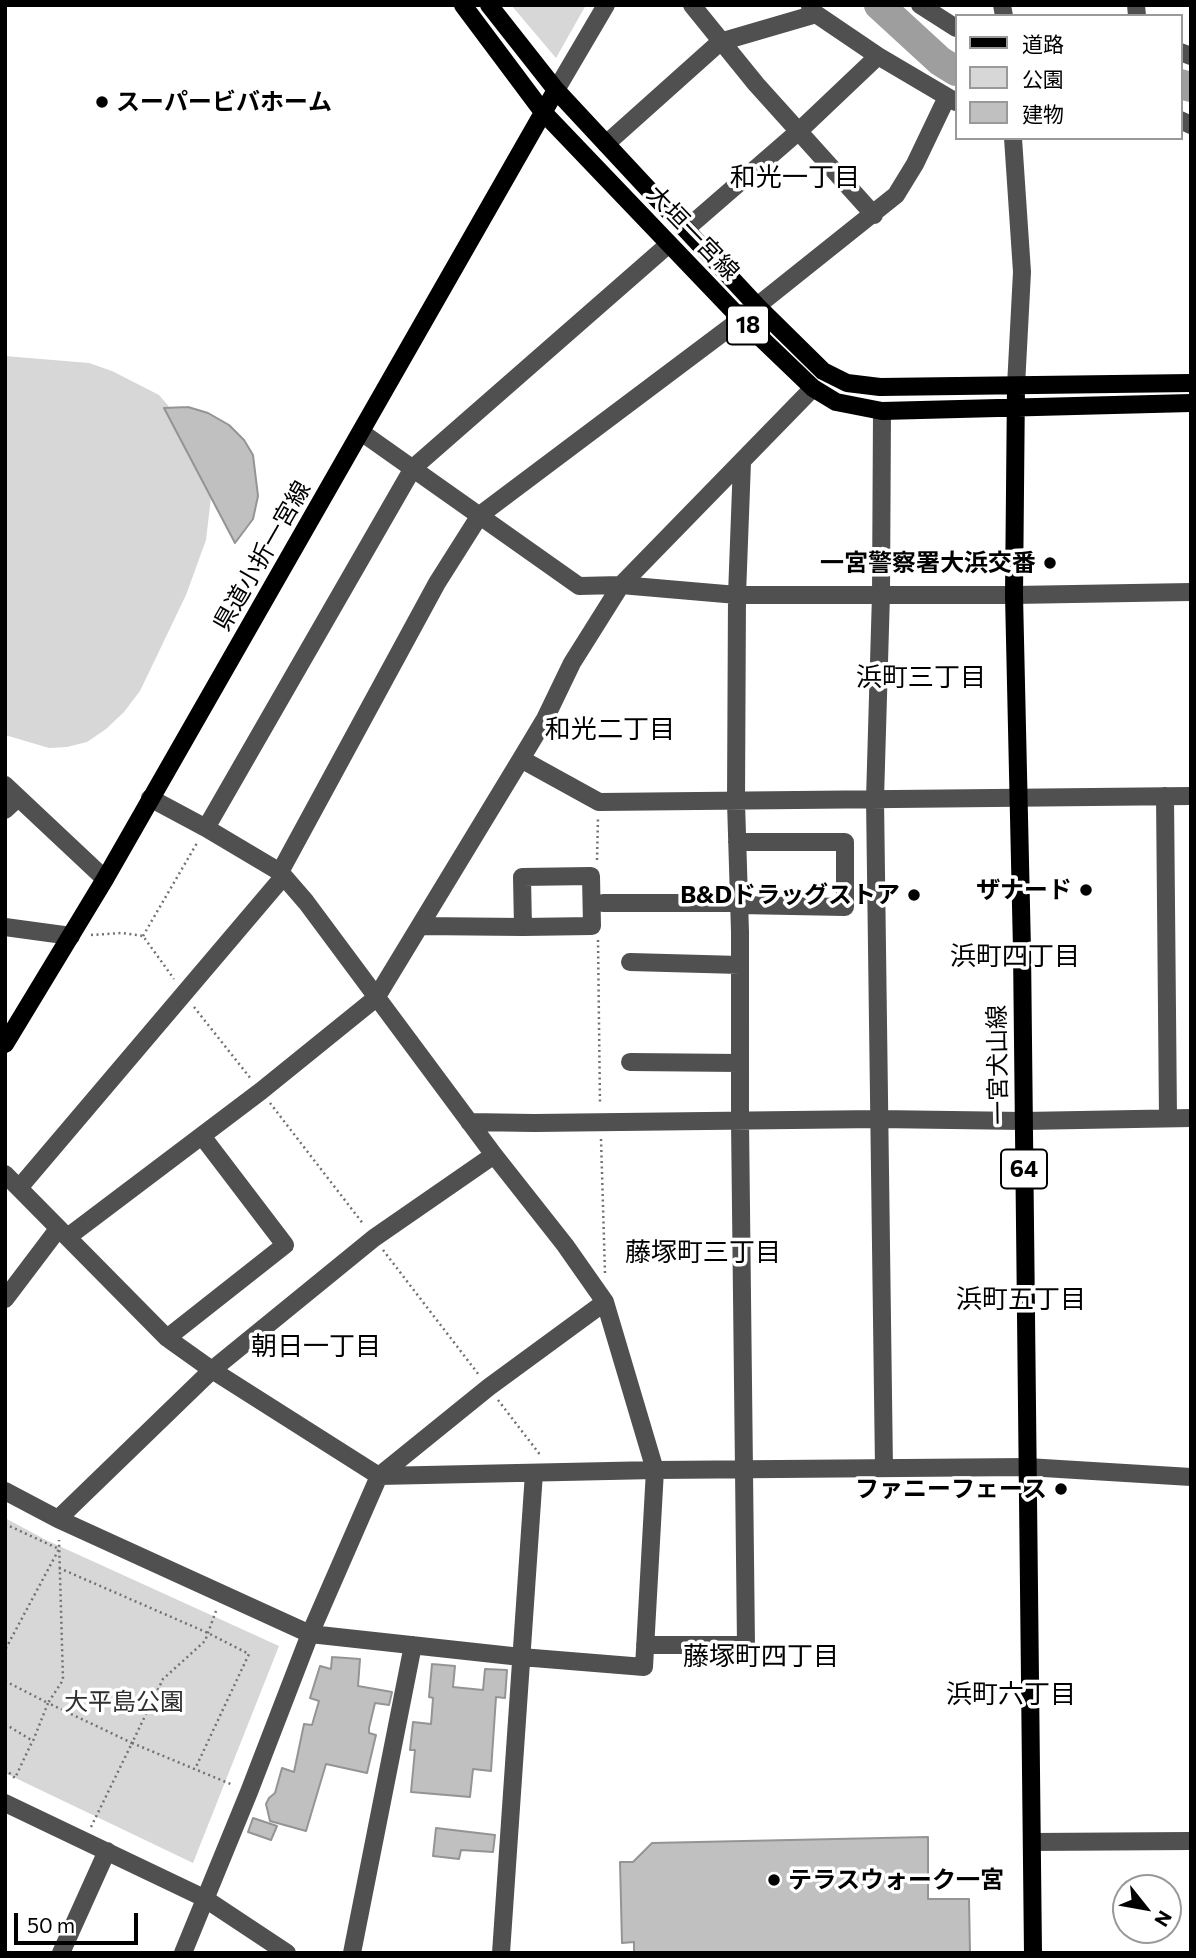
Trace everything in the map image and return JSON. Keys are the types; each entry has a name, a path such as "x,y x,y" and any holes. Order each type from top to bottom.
{"main road":[{"name":"大垣一宮線","path":"463,5 543,112 741,319 813,388 836,402 882,411 1191,403"},
{"name":"大垣一宮線","path":"489,5 556,90 757,306 824,371 847,383 880,387 1191,383"},
{"name":"県道小折一宮線","path":"8,1032 105,879 556,90"},
{"name":"一宮犬山線","path":"1016,386 1014,595 1024,1121 1033,1953"}],"street":[{"path":"556,90 606,5"},
{"path":"692,5 720,42 874,215"},
{"path":"920,5 954,27"},
{"path":"606,144 720,42 812,10 878,57 951,100 896,195 757,306"},
{"path":"686,229 799,131 878,57"},
{"path":"1013,140 1021,272 1016,386"},
{"path":"206,828 413,468 669,244"},
{"path":"19,1188 185,995 281,874 437,583 480,515 741,319"},
{"path":"5,1299 63,1233 202,1136 376,998 545,719 572,663 621,585 813,388"},
{"path":"882,411 881,594 875,799 884,1468"},
{"path":"361,432 579,586 621,585 737,595 1191,592"},
{"path":"645,1645 746,1645 736,802 737,595 742,462"},
{"path":"521,759 598,802 1191,796"},
{"path":"5,785 12,804 105,879"},
{"path":"1165,796 1168,1118"},
{"path":"5,1491 58,1519 310,1634 643,1667 655,1470 604,1301 565,1245 469,1122 306,902 281,874 206,828 150,798"},
{"path":"603,903 845,907 845,842 737,842"},
{"path":"420,926 523,926 592,926 591,877 522,877 523,926"},
{"path":"5,927 71,936"},
{"path":"630,962 740,965"},
{"path":"630,1062 740,1063"},
{"path":"469,1122 1191,1118"},
{"path":"167,1338 285,1245 202,1136"},
{"path":"58,1519 212,1370 374,1238 494,1155"},
{"path":"5,1174 167,1338 212,1370 379,1476 655,1470 1027,1467 1191,1478"},
{"path":"183,1953 310,1634 379,1476 489,1387 604,1301"},
{"path":"501,1953 534,1473"},
{"path":"352,1953 413,1646"},
{"path":"5,1803 204,1898 286,1953"},
{"path":"1032,1842 1191,1841"},
{"path":"61,1953 107,1851"}],"path":[{"path":"597,863 598,802"},
{"path":"144,936 206,828"},
{"path":"71,936 122,933 144,936 185,995 554,1472"},
{"path":"598,940 600,1122 606,1290 604,1301"},
{"path":"5,1769 15,1778 48,1703 63,1680 58,1519"},
{"path":"5,1524 59,1549"},
{"path":"5,1650 59,1549"},
{"path":"60,1568 208,1633 249,1654 195,1769"},
{"path":"85,1840 163,1679 205,1641 222,1594"},
{"path":"5,1681 132,1743 249,1792"},
{"path":"5,1724 33,1741"}],"green space":[{"path":"511,5 586,5 556,58"},
{"path":"5,356 89,363 112,371 159,395 177,416 212,489 206,540 186,595 140,691 106,729 87,742 67,747 49,748 5,735"},
{"name":"大平島公園","path":"5,1518 46,1540 279,1646 193,1863 5,1773"}],"building":[{"path":"188,407 208,413 229,425 244,440 253,455 258,496 253,519 235,543 164,408"},
{"path":"332,1657 360,1659 358,1686 392,1692 389,1705 375,1703 369,1733 376,1735 367,1773 326,1764 306,1831 270,1821 266,1804 275,1793 282,1768 294,1772 304,1724 312,1725 319,1701 310,1698 320,1666 331,1669"},
{"path":"432,1664 455,1666 453,1687 483,1690 485,1669 507,1670 505,1698 496,1697 491,1771 473,1769 470,1797 411,1792 415,1750 410,1750 413,1722 431,1724 433,1698 429,1697"},
{"path":"253,1818 277,1826 271,1840 248,1832"},
{"path":"436,1828 495,1835 493,1852 461,1850 459,1859 433,1856"},
{"name":"テラスウォーク一宮","path":"928,1837 928,1899 969,1899 970,1953 634,1953 634,1942 622,1943 620,1862 633,1862 652,1843"}],"waterway":[{"path":"879,5 940,61 954,70"},
{"path":"1182,85 1191,87"}],"place":[{"name":"スーパービバホーム","path":"102,102"},
{"name":"一宮警察署大浜交番","path":"1050,563"},
{"name":"ザナード","path":"1086,890"},
{"name":"B&Dドラッグストア","path":"914,895"},
{"name":"ファニーフェース","path":"1061,1489"},
{"name":"テラスウォーク一宮","path":"774,1880"}],"district":[{"name":"和光一丁目","path":"795,177"},
{"name":"浜町三丁目","path":"921,677"},
{"name":"和光二丁目","path":"610,729"},
{"name":"浜町四丁目","path":"1015,956"},
{"name":"藤塚町三丁目","path":"703,1252"},
{"name":"浜町五丁目","path":"1021,1299"},
{"name":"朝日一丁目","path":"316,1346"},
{"name":"藤塚町四丁目","path":"761,1656"},
{"name":"浜町六丁目","path":"1011,1694"}]}
